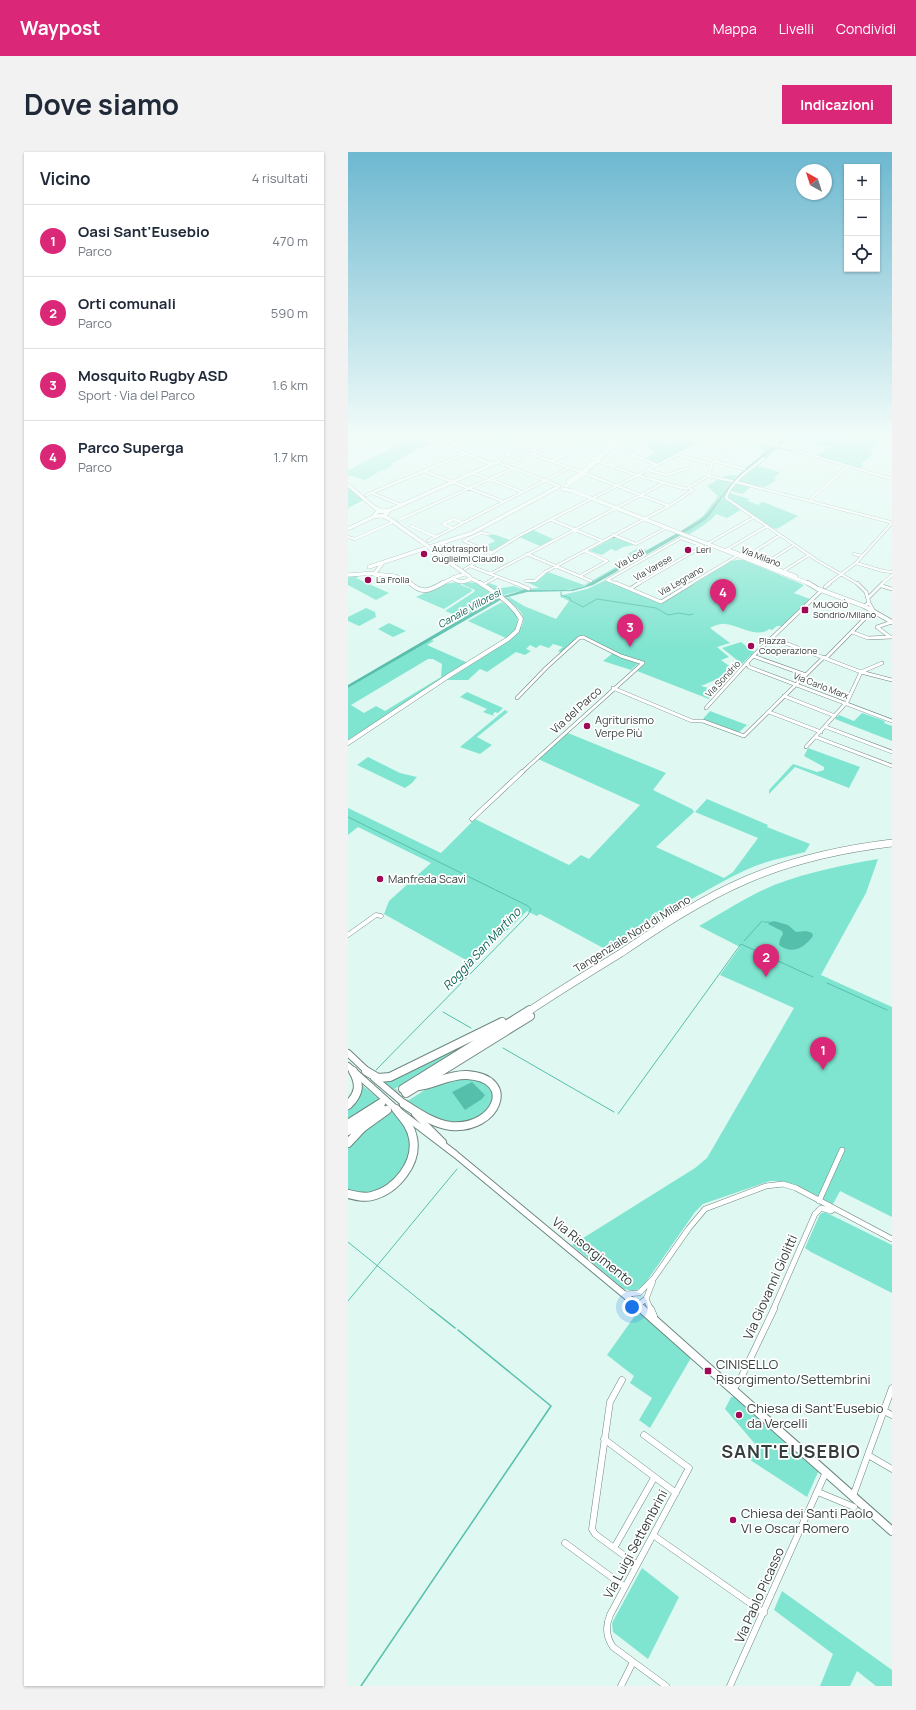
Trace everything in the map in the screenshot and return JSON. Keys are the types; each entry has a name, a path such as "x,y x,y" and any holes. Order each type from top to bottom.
{"highway":[{"name":"Tangenziale Nord di Milano","path":"892,843 828,853 790,864 754,877 698,905 596,968 404,1091 418,1086 682,920 728,894 757,880 802,864 850,853 892,847"},
{"path":"366,1070 374,1076 381,1078 395,1074 504,1021 596,968"},
{"path":"348,1105 356,1097 359,1089 356,1077 350,1068"},
{"path":"404,1104 422,1115 438,1122 458,1126 472,1125 484,1120 493,1111 497,1100 496,1091 491,1083 473,1076 450,1076 429,1085 418,1086"},
{"path":"348,1124 384,1107"},
{"path":"348,1130 384,1107"},
{"path":"348,1143 384,1107"},
{"path":"348,1194 361,1198 375,1195 394,1184 408,1166 414,1148 413,1133 408,1123 396,1109"}],"main road":[{"path":"348,575 474,532 525,506"},
{"path":"348,575 373,574 385,562"},
{"path":"369,567 378,569"},
{"path":"364,569 363,572 366,574"}],"street":[{"path":"372,506 387,513 454,566 458,570 454,579"},
{"path":"348,529 377,515 387,513 400,506"},
{"path":"399,520 431,506"},
{"path":"428,541 493,506"},
{"path":"457,574 465,571 470,566 517,537 578,506"},
{"name":"Via Milano","path":"610,506 705,545 746,556 822,590"},
{"path":"490,574 621,506"},
{"path":"526,581 535,581 540,575 556,566 669,506"},
{"path":"737,506 809,555 843,574 864,590 872,610"},
{"path":"826,506 891,523"},
{"path":"375,508 377,515"},
{"path":"377,515 387,513"},
{"name":"Via Varese","path":"630,589 754,518"},
{"path":"452,528 443,524 454,519 463,523"},
{"path":"552,520 602,541"},
{"name":"Via Sondrio","path":"706,708 753,656 822,590 856,562 891,523"},
{"path":"348,537 357,539 391,524"},
{"path":"411,526 436,537"},
{"path":"726,550 767,526"},
{"path":"613,535 636,544 666,528"},
{"path":"488,534 481,533 464,541 492,553"},
{"path":"746,556 780,535"},
{"name":"Via Lodi","path":"630,589 607,580 681,538 705,545"},
{"path":"764,564 794,545"},
{"name":"Via Milano","path":"726,550 737,556 796,576"},
{"path":"580,576 607,561 585,551"},
{"path":"527,554 591,581"},
{"path":"854,554 862,556"},
{"path":"782,572 809,555"},
{"name":"Via Legnano","path":"630,589 661,602 737,556"},
{"path":"856,562 883,571 892,572"},
{"path":"454,566 465,571 469,575 468,580"},
{"path":"470,566 529,589"},
{"path":"378,569 384,574"},
{"path":"348,743 515,634 519,628 521,619 516,609 483,585 468,580 454,579 446,581 431,589 421,591 415,589 410,583 399,577 384,574 373,574"},
{"path":"868,598 892,575"},
{"path":"483,585 497,577"},
{"path":"882,586 892,589"},
{"path":"822,590 864,606 892,622"},
{"path":"822,590 841,597"},
{"path":"864,606 869,603"},
{"path":"613,688 692,721 703,721 744,736 796,684 852,632 872,610"},
{"path":"892,622 877,627 892,637"},
{"path":"852,632 868,638 892,637"},
{"name":"Via del Parco","path":"472,819 613,688 643,663 621,656 585,637 579,638 546,668 517,698"},
{"path":"772,638 861,672 892,680"},
{"path":"753,656 806,675"},
{"name":"Via Carlo Marx","path":"747,663 749,667 892,721"},
{"path":"806,747 826,727 846,703 861,672 882,663"},
{"path":"784,696 835,716"},
{"path":"769,712 821,732"},
{"path":"826,727 892,752"},
{"path":"816,737 892,766"},
{"path":"348,935 376,915 382,916"},
{"name":"Via Risorgimento","path":"348,1053 404,1104 455,1154"},
{"name":"Via Risorgimento","path":"350,1068 396,1109 455,1154 659,1322 892,1531"},
{"path":"819,1201 842,1150"},
{"path":"637,1304 639,1293 654,1278 698,1215 709,1206 776,1184 796,1188 892,1238"},
{"name":"Via Giovanni Giolitti","path":"734,1388 740,1380 769,1319 815,1214 821,1208 831,1211 834,1208"},
{"path":"654,1278 646,1299 649,1308 659,1322"},
{"path":"624,1294 639,1293"},
{"path":"637,1304 646,1299"},
{"path":"622,1380 611,1399 592,1529 595,1534 637,1565"},
{"path":"853,1496 892,1388"},
{"path":"884,1410 892,1415"},
{"name":"Via Luigi Settembrini","path":"632,1662 613,1647 606,1632 606,1623 690,1468 644,1434"},
{"path":"604,1439 654,1478 676,1493"},
{"path":"868,1455 892,1469"},
{"name":"Via Pablo Picasso","path":"730,1686 826,1472"},
{"path":"614,1548 654,1478"},
{"path":"818,1492 854,1507"},
{"path":"653,1536 764,1613"},
{"path":"565,1543 625,1587"},
{"path":"621,1686 632,1662 666,1686"}],"shaded area":[{"path":"711,506 713,506 696,524 689,529 680,532 703,516"},
{"path":"713,506 717,506 704,521 593,585 573,591 527,592 504,598 348,688 348,685 497,598 524,590 570,590 585,586 700,520"},
{"path":"717,506 735,506 741,510 727,518 716,514 688,535 684,534 711,514"},
{"path":"737,506 772,506 798,516 777,529"},
{"path":"533,530 553,539 540,546 519,537"},
{"path":"493,534 510,540 492,551 483,547 495,541 488,536"},
{"path":"676,534 590,583 579,587 569,590 524,591 502,596 485,585 489,583 502,588 514,586 522,589 539,588 527,582 536,581 548,572 584,585 632,558 626,555 640,547 647,550"},
{"path":"614,537 634,545 623,547 616,551 611,549 602,555 589,551"},
{"path":"743,560 804,585 794,593 810,599 782,626 777,626 772,630 769,629 759,633 723,624 710,628 730,643 717,647 729,657 721,660 736,671 701,686 717,690 709,699 637,671 645,664 622,655 583,635 562,653 558,651 563,647 553,644 549,648 540,645 536,648 530,645 526,649 531,651 525,655 516,652 487,672 480,669 468,680 447,680 511,639 517,633 523,622 523,617 517,608 505,599 509,597 524,606 556,619 569,601 559,596 587,589 606,580 662,603 731,561"},
{"path":"361,575 356,578 389,593 376,600 348,585 348,577"},
{"path":"458,582 472,591 444,609 416,597 444,584"},
{"path":"463,583 476,583 496,596 481,599 481,603 486,604 463,618 445,611 474,592 475,590 463,585"},
{"path":"502,602 512,610 518,619 516,629 506,638 468,621"},
{"path":"366,608 375,612 376,617 359,626 348,621 348,617"},
{"path":"389,623 406,631 393,637 378,629"},
{"path":"431,640 434,641 427,645 468,663 348,740 348,688","holes":["428,659 433,659 442,664 441,677 385,711 376,706 364,713 351,705"]},
{"path":"741,642 754,652 742,664 722,648"},
{"path":"613,653 639,663 631,670 603,661"},
{"path":"467,692 503,708 498,713 495,712 493,714 494,716 483,712 487,709 460,697"},
{"path":"505,710 508,712 477,737 492,745 480,754 460,747"},
{"path":"710,711 747,725 738,733 702,720"},
{"path":"862,713 885,721 884,723 892,726 892,741 835,719 839,715 854,721"},
{"path":"568,733 666,773 653,790 692,809 694,812 656,847 724,878 733,872 758,838 695,812 707,799 768,825 767,827 810,844 805,852 776,859 748,869 730,878 677,908 674,907 605,949 540,914 537,916 527,911 473,964 384,914 389,901 431,863 358,827 348,835 348,808 441,853 475,819 569,865 581,855 589,859 640,805 538,759 565,734"},
{"path":"808,748 860,767 849,788 795,767 769,794 769,790 793,764 817,772 824,770 824,767 804,756"},
{"path":"368,757 400,773 417,777 405,788 357,765"},
{"path":"878,859 866,893 821,975 892,1007 892,1217 840,1191 833,1204 795,1185 778,1181 770,1181 703,1204 695,1212 644,1285 635,1291 624,1289 572,1245 695,1168 707,1158 794,1008 720,975 740,947 699,926 745,899 774,885 826,869"},
{"path":"774,921 788,925 796,932 806,931 812,933 813,936 802,947 789,950 779,945 783,934 782,931 768,924"},
{"path":"489,1031 393,1090 381,1081"},
{"path":"452,1078 480,1080 494,1089 494,1106 468,1124 440,1121 406,1102 431,1086"},
{"path":"472,1082 485,1095 482,1099 465,1110 452,1092"},
{"path":"362,1085 379,1099 348,1119 348,1107"},
{"path":"392,1111 407,1127 412,1151 396,1180 370,1195 348,1191 348,1146 366,1128"},
{"path":"825,1212 892,1245 892,1293 805,1248 820,1214"},
{"path":"639,1310 691,1358 650,1428 639,1420 652,1398 630,1383 634,1376 607,1355"},
{"path":"731,1397 737,1397 758,1416 758,1418 819,1470 807,1497 747,1458 756,1445 725,1409"},
{"path":"642,1568 679,1597 648,1659 613,1632 612,1623"},
{"path":"782,1591 892,1670 892,1686 876,1686 857,1671 850,1686 820,1686 833,1654 774,1610"}],"waterway":[{"path":"561,592 561,595 570,598 570,600 583,607 597,599 656,608 668,615 679,613 690,615 693,614"},
{"name":"Roggia San Martino","path":"348,817 528,906 531,909 528,915 376,1070"},
{"path":"744,941 762,921"},
{"path":"764,922 769,922"},
{"path":"618,1114 741,944 813,977"},
{"path":"827,983 887,1010"},
{"path":"443,1012 471,1028"},
{"path":"503,1048 614,1112"},
{"path":"377,1266 457,1169"},
{"path":"348,1242 377,1266"},
{"path":"348,1301 377,1266"},
{"path":"377,1266 432,1310"},
{"path":"431,1309 455,1328"},
{"path":"361,1686 551,1406 458,1330"}],"tunnel":[{"path":"381,1103 403,1089"}],"place":[{"name":"Leri","path":"688,550"},
{"name":"Autotrasporti Guglielmi Claudio","path":"424,554"},
{"name":"La Frolla","path":"368,580"},
{"name":"MUGGIÒ Sondrio/Milano","path":"805,610"},
{"name":"Parco Superga","path":"723,612"},
{"name":"Piazza Cooperazione","path":"751,646"},
{"name":"Mosquito Rugby ASD","path":"630,647"},
{"name":"Agriturismo Verpe Più","path":"587,726"},
{"name":"Manfreda Scavi","path":"380,879"},
{"name":"Orti comunali","path":"766,977"},
{"name":"Oasi Sant'Eusebio","path":"823,1070"},
{"name":"CINISELLO Risorgimento/Settembrini","path":"708,1371"},
{"name":"Chiesa di Sant'Eusebio da Vercelli","path":"739,1415"},
{"name":"Chiesa dei Santi Paolo VI e Oscar Romero","path":"733,1520"}],"district":[{"name":"SANT'EUSEBIO","path":"791,1452"}],"water label":[{"name":"Canale Villoresi","path":"469,608"}]}
